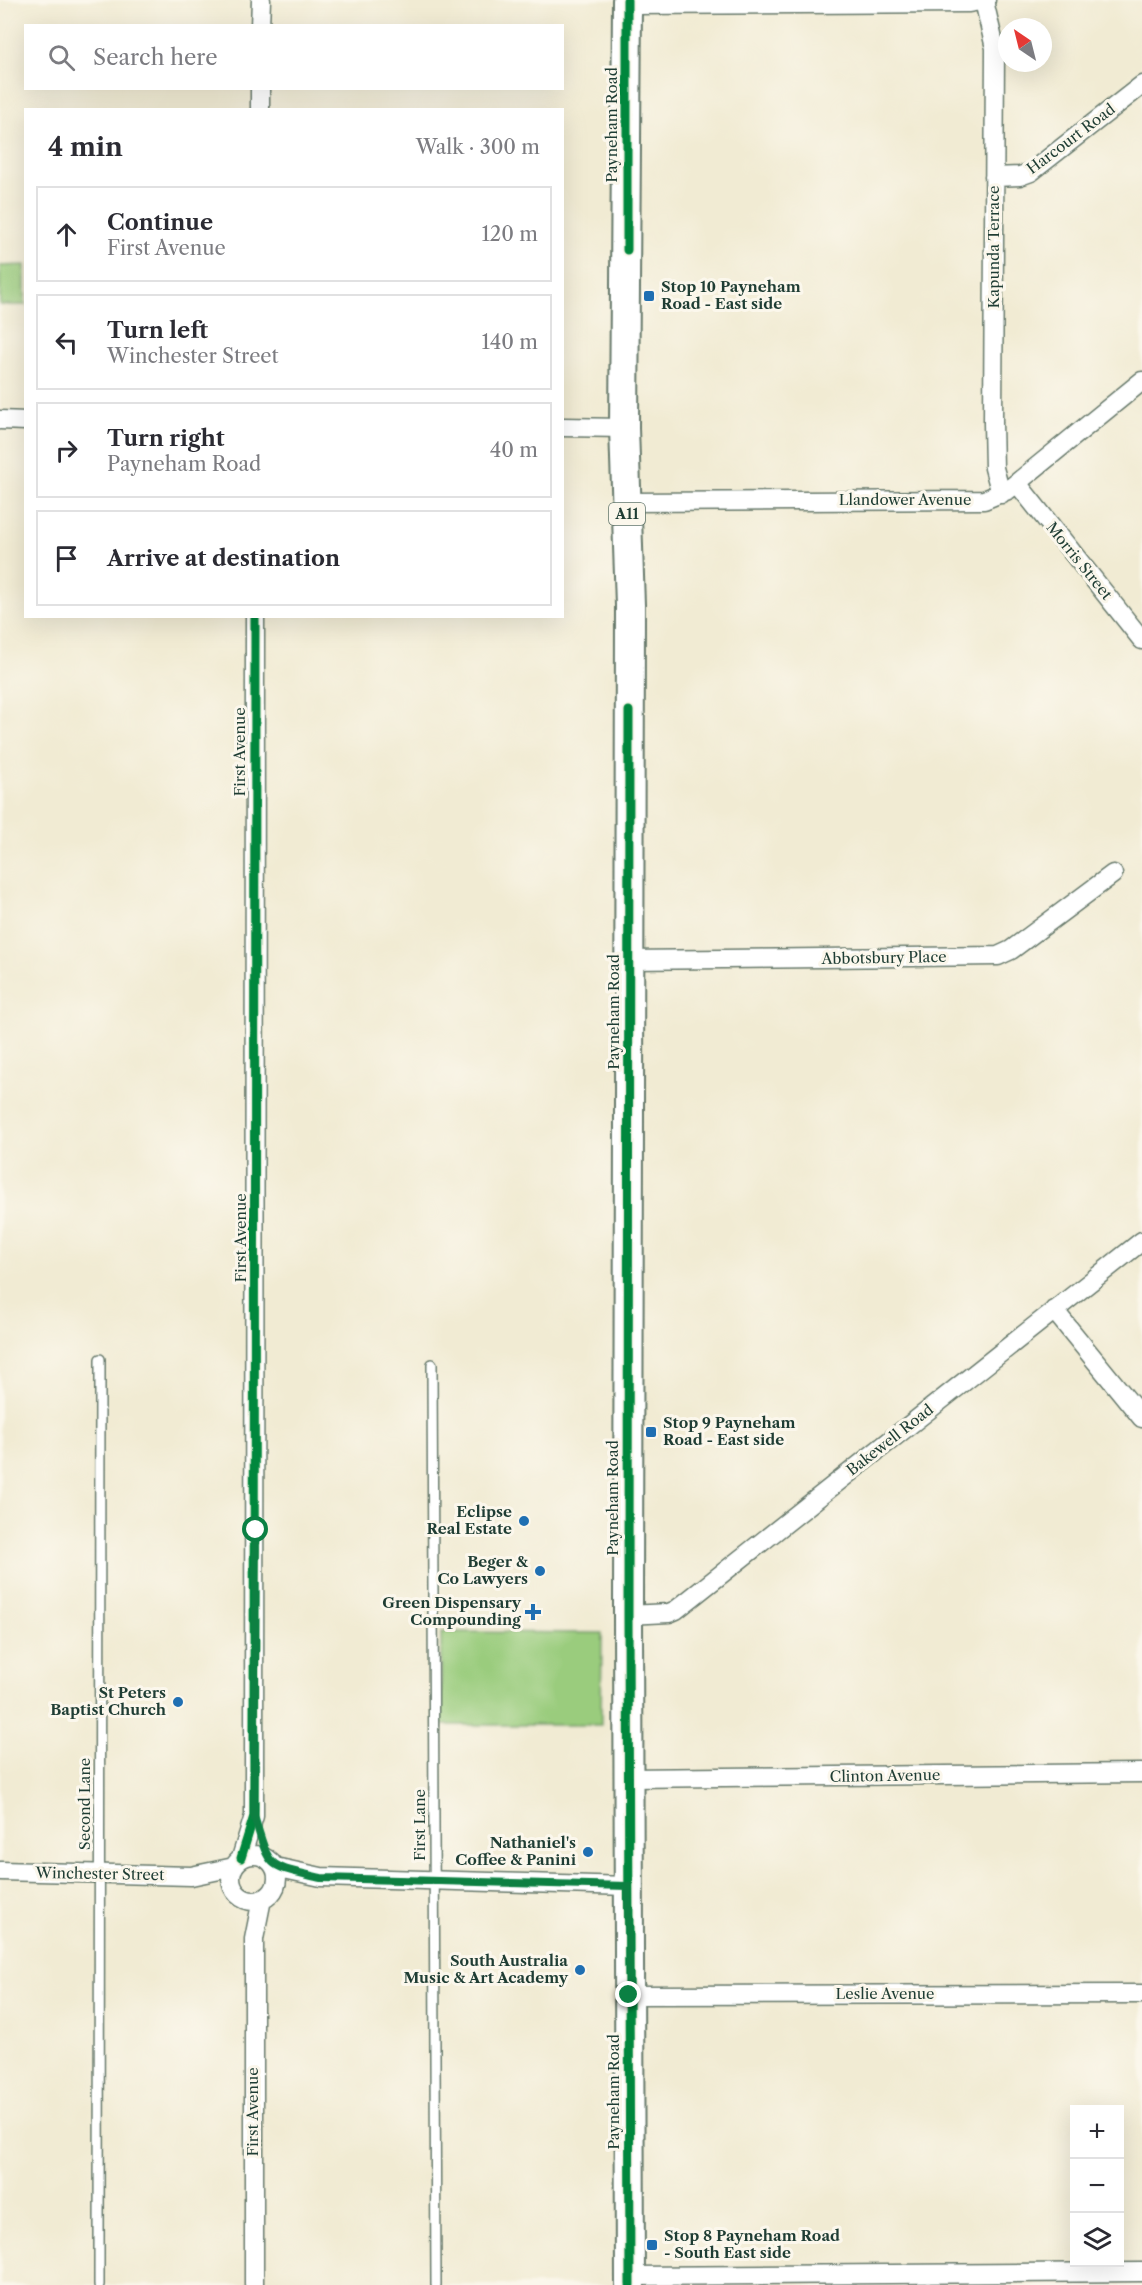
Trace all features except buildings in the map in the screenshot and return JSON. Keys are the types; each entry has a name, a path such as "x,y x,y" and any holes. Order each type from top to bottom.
{"main road":[{"name":"Payneham Road","path":"627,3 624,428 630,605 628,1615 630,2281"}],"street":[{"path":"260,24 261,0"},
{"path":"627,3 985,0"},
{"name":"Kapunda Terrace","path":"985,0 995,48 993,423 994,468 1001,494"},
{"name":"Harcourt Road","path":"994,177 1020,176 1031,172 1142,85"},
{"path":"260,90 260,108"},
{"name":"Llandower Avenue","path":"627,502 984,500 1001,494 1017,483 1142,381"},
{"path":"0,420 24,421"},
{"path":"564,427 624,428"},
{"name":"Morris Street","path":"1017,483 1142,640"},
{"name":"First Avenue","path":"237,1863 254,1816 255,618"},
{"name":"Abbotsbury Place","path":"629,960 998,956 1011,950 1113,874"},
{"name":"Bakewell Road","path":"628,1615 676,1610 1142,1240"},
{"path":"1054,1310 1142,1418"},
{"name":"Clinton Avenue","path":"628,1778 1142,1773"},
{"name":"First Avenue","path":"254,1816 271,1863"},
{"path":"321,1878 268,1894 238,1893 231,1874 237,1863 259,1855 271,1863 321,1878 628,1886"},
{"name":"Winchester Street","path":"3,1873 191,1876 237,1863"},
{"path":"268,1894 277,1882 271,1863"},
{"name":"Winchester Street","path":"191,1876 238,1893"},
{"name":"First Avenue","path":"238,1893 254,1939"},
{"name":"First Avenue","path":"254,2285 254,1939 268,1894"},
{"name":"Leslie Avenue","path":"629,1995 1142,1994"},
{"path":"630,2281 1142,2272"}],"lane":[{"name":"Second Lane","path":"99,2285 100,1359"},
{"name":"First Lane","path":"432,1364 436,2285"}],"green space":[{"path":"24,265 24,305 0,305 0,266"},
{"path":"441,1632 602,1633 601,1725 441,1725"}],"cycle path":[{"path":"627,0 627,250"},
{"path":"241,1858 254,1816 255,618"},
{"path":"629,711 630,2285"}],"place":[{"name":"Stop 10 Payneham Road - East side","path":"649,296"},
{"name":"Stop 9 Payneham Road - East side","path":"651,1432"},
{"name":"Eclipse Real Estate","path":"524,1521"},
{"name":"Beger & Co Lawyers","path":"540,1571"},
{"name":"Green Dispensary Compounding","path":"533,1612"},
{"name":"St Peters Baptist Church","path":"178,1702"},
{"name":"Nathaniel's Coffee & Panini","path":"588,1852"},
{"name":"South Australia Music & Art Academy","path":"580,1970"},
{"name":"Stop 8 Payneham Road - South East side","path":"652,2245"}],"route":[{"path":"256,1530 254,1816 267,1858 275,1867 321,1878 628,1886 629,1995"}]}
